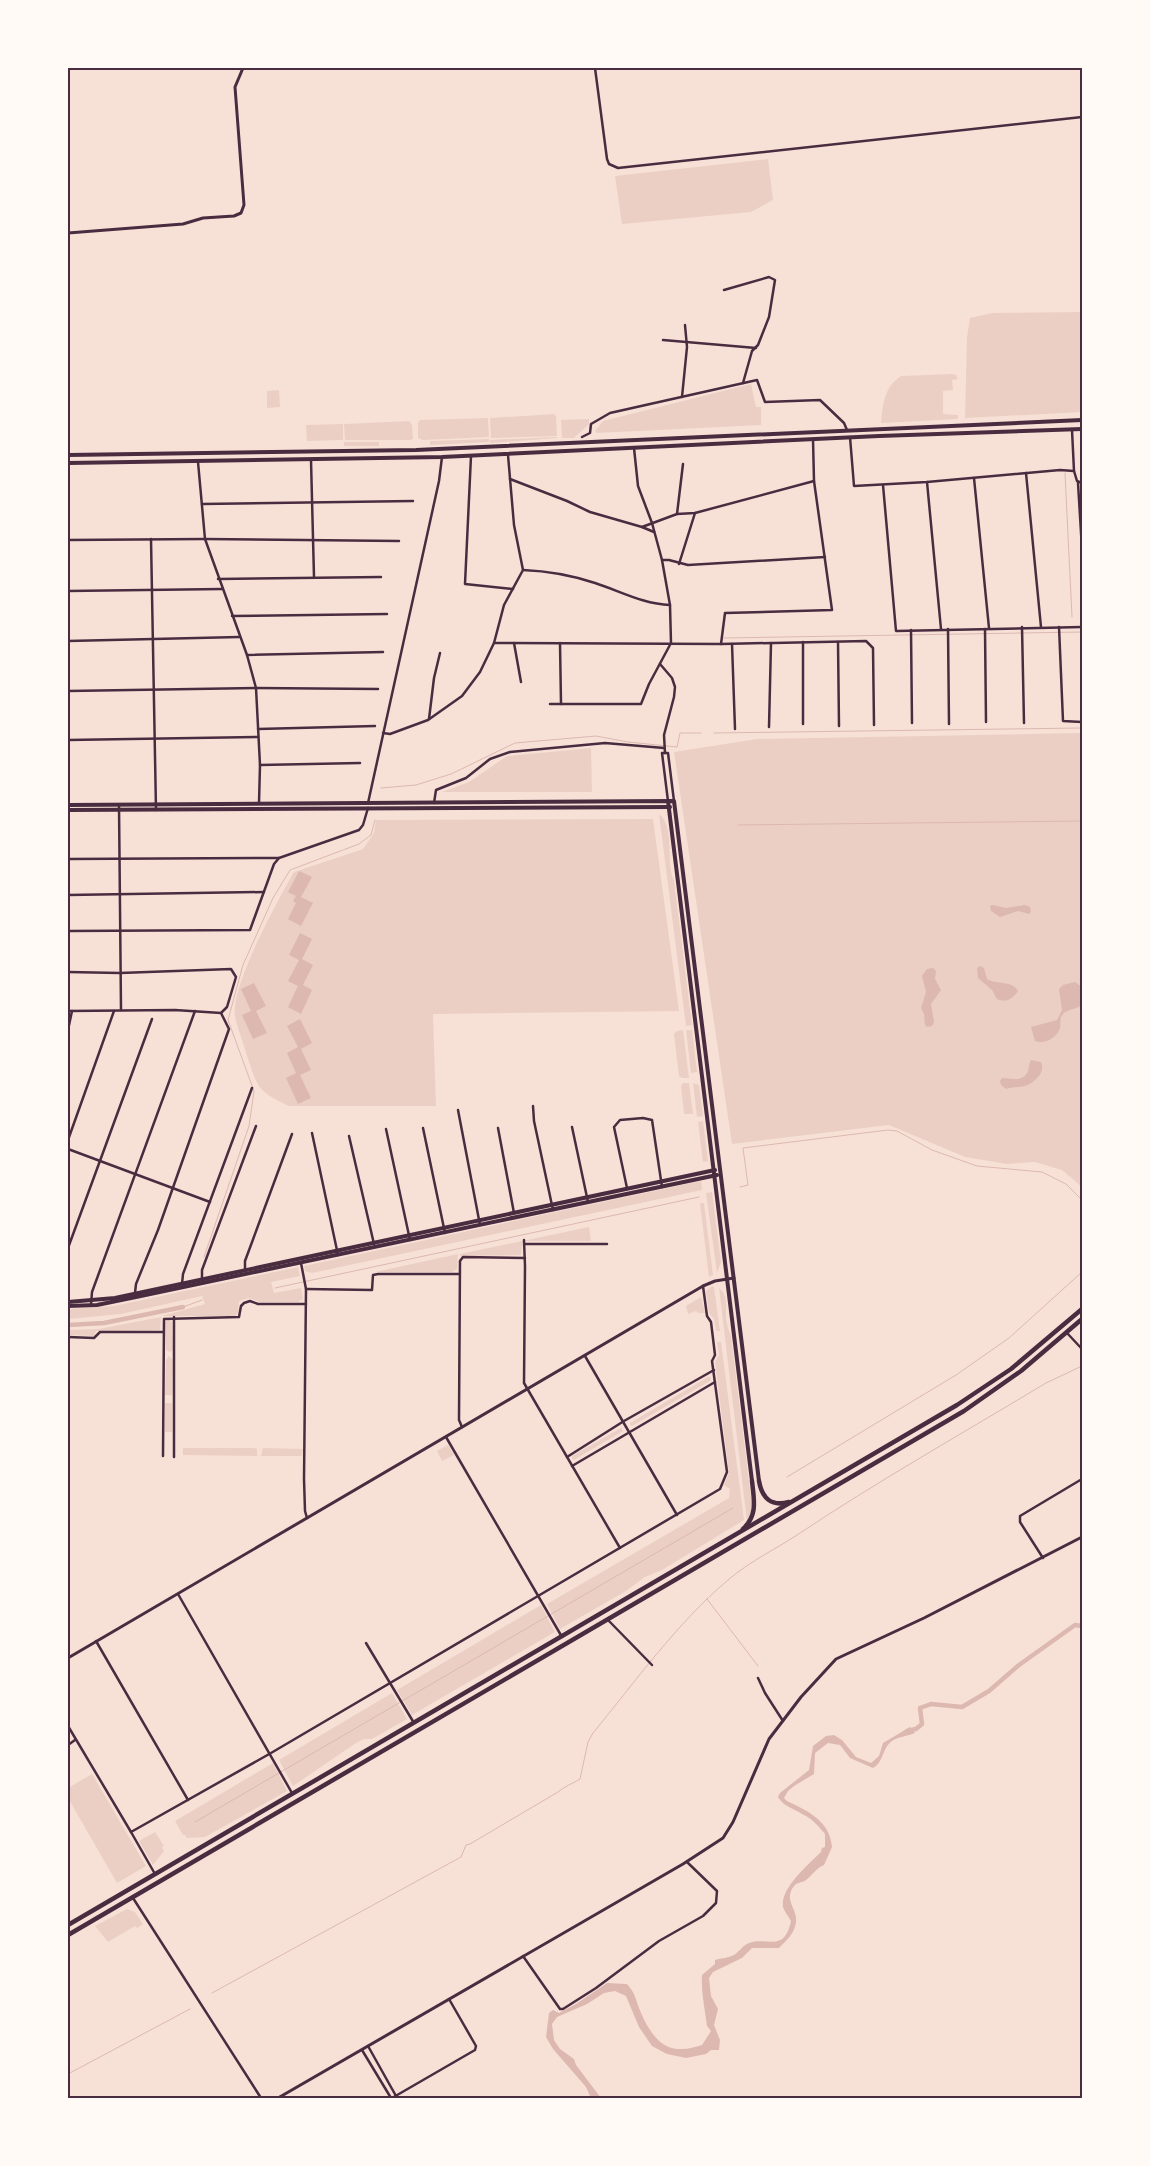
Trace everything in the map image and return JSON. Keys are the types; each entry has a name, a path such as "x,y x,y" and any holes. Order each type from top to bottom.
{"highway":[{"path":"68,1925 798,1500 984,1388 1018,1363 1082,1308"},
{"path":"68,1935 879,1461 990,1394 1021,1371 1082,1319"},
{"path":"874,1454 874,1460 879,1461"},
{"path":"759,1481 762,1494 770,1502 781,1504 798,1500"},
{"path":"736,1535 749,1523 754,1514 752,1482"},
{"path":"362,1753 366,1756 366,1761"}],"main road":[{"path":"68,455 330,452 633,441 1082,420"},
{"path":"1056,422 1060,426 1057,430"},
{"path":"878,429 877,433 879,436"},
{"path":"68,463 330,460 508,455 850,437 1082,429"},
{"path":"633,441 638,444 634,448"},
{"path":"330,452 333,456 330,460"},
{"path":"259,453 257,457 259,461"},
{"path":"668,801 752,1482"},
{"path":"68,810 119,810 259,804 674,801 759,1481"},
{"path":"68,805 259,809 674,807"},
{"path":"68,1306 136,1296 720,1172"},
{"path":"182,1286 202,1280 301,1263 338,1253"},
{"path":"68,1302 91,1303"}],"street":[{"path":"68,233 183,224 203,218 233,216 241,213 244,208 235,87 244,68"},
{"path":"595,68 607,159 609,164 618,168 1082,117"},
{"path":"724,290 769,277 775,280 769,317 758,345 752,350 743,383"},
{"path":"682,397 687,343 685,325"},
{"path":"663,340 756,348"},
{"path":"582,437 590,433 591,424 602,416 757,380 765,402 820,400 844,423 847,430"},
{"path":"1072,430 1074,471 1078,482 1082,549"},
{"path":"850,437 854,486 927,482 1065,470 1074,471"},
{"path":"721,644 725,613 832,610 814,481 813,439"},
{"path":"550,704 641,704 649,684 671,643 670,605 662,560 652,523 638,486 634,448"},
{"path":"383,733 390,734 428,720 455,702 468,689 480,672 494,643 504,605 523,570 514,525 508,455"},
{"path":"471,456 465,584 513,589"},
{"path":"68,859 279,858 359,830 363,825 368,809 439,481 442,457"},
{"path":"311,460 314,577"},
{"path":"198,462 205,539 247,655 256,688 260,766 259,809"},
{"path":"677,514 683,464"},
{"path":"1026,473 1041,627"},
{"path":"974,478 987,628 986,722"},
{"path":"510,479 590,512 654,532"},
{"path":"642,527 677,514 696,513 814,481"},
{"path":"927,482 942,629"},
{"path":"1078,482 1082,483"},
{"path":"883,485 896,631 1082,626"},
{"path":"202,504 313,504 413,501"},
{"path":"679,564 696,513"},
{"path":"151,539 156,807"},
{"path":"68,540 399,541"},
{"path":"662,560 688,565 825,557"},
{"path":"523,570 562,573 653,604 670,605"},
{"path":"218,579 381,577"},
{"path":"68,591 222,589"},
{"path":"232,616 387,614"},
{"path":"1022,627 1024,723"},
{"path":"1059,627 1063,721 1082,722"},
{"path":"948,629 949,724"},
{"path":"910,630 912,723"},
{"path":"68,641 240,637"},
{"path":"494,643 732,644 866,641 872,645 874,725"},
{"path":"803,642 803,724"},
{"path":"838,642 839,726"},
{"path":"514,643 521,682"},
{"path":"560,643 562,705"},
{"path":"769,727 771,643"},
{"path":"732,644 735,729"},
{"path":"247,655 383,652"},
{"path":"428,720 434,678 440,654"},
{"path":"660,663 672,678 675,687 664,735 664,748 665,753 668,753 674,801"},
{"path":"68,691 256,688 378,689"},
{"path":"258,729 375,726"},
{"path":"68,740 258,738"},
{"path":"434,803 436,790 466,778 490,759 505,754 604,742 664,748"},
{"path":"665,753 662,754 668,801"},
{"path":"260,766 360,763"},
{"path":"119,805 121,1010"},
{"path":"68,931 250,930 279,858"},
{"path":"68,895 264,892"},
{"path":"68,972 120,973 231,970 236,978 227,1007 221,1013 175,1010 68,1011"},
{"path":"68,1030 72,1011"},
{"path":"68,1140 114,1011"},
{"path":"91,1303 92,1292 195,1011"},
{"path":"136,1296 136,1284 229,1029 221,1013"},
{"path":"68,1248 152,1019"},
{"path":"182,1286 183,1274 252,1088"},
{"path":"533,1106 534,1121 553,1207"},
{"path":"458,1110 479,1223"},
{"path":"628,1191 614,1127 620,1120 643,1118 652,1120 662,1184"},
{"path":"202,1280 202,1270 256,1126"},
{"path":"572,1127 588,1200"},
{"path":"423,1128 444,1230"},
{"path":"498,1128 515,1215"},
{"path":"386,1129 409,1238"},
{"path":"312,1133 338,1253"},
{"path":"246,1272 245,1261 292,1134"},
{"path":"349,1136 374,1245"},
{"path":"68,1149 210,1202"},
{"path":"606,1244 524,1242 524,1382 526,1389 620,1548"},
{"path":"462,1427 459,1420 460,1261 463,1257 525,1258"},
{"path":"301,1263 306,1289 304,1479 305,1512 307,1518"},
{"path":"306,1289 372,1290 373,1273 459,1274"},
{"path":"68,1658 702,1286 715,1281 734,1278"},
{"path":"131,1832 271,1753 720,1489 727,1472 712,1361 716,1355 712,1322 707,1316 702,1286"},
{"path":"163,1456 164,1319 174,1317 239,1317 241,1306 250,1301 258,1304 306,1304"},
{"path":"174,1317 174,1457"},
{"path":"68,1337 94,1338 100,1332 163,1332"},
{"path":"1067,1333 1082,1349"},
{"path":"585,1356 677,1515"},
{"path":"567,1457 624,1421 714,1370"},
{"path":"572,1466 715,1382"},
{"path":"446,1437 562,1637"},
{"path":"1043,1558 1020,1522 1020,1516 1082,1479"},
{"path":"278,2098 686,1862 723,1838 733,1822 769,1739 836,1658 924,1618 1082,1537"},
{"path":"177,1593 293,1794"},
{"path":"606,1619 651,1664"},
{"path":"96,1641 188,1800"},
{"path":"366,1643 414,1723"},
{"path":"758,1678 764,1693 783,1721"},
{"path":"68,1726 156,1874"},
{"path":"68,1745 76,1740"},
{"path":"523,1956 560,2009 563,2009 596,1988 660,1941 703,1916 716,1903 717,1891 686,1862"},
{"path":"132,1897 261,2098"},
{"path":"362,2050 391,2098 475,2050 476,2046 449,1999"},
{"path":"368,2046 396,2096"}],"shaded area":[{"path":"768,159 773,200 751,212 622,224 615,176"},
{"path":"1082,312 1082,412 965,418 967,337 970,318 992,313"},
{"path":"956,375 958,379 952,380 953,390 943,391 943,414 958,415 958,419 881,423 885,397 895,380 901,376"},
{"path":"751,384 756,407 761,407 761,425 596,433 595,431 603,421"},
{"path":"279,390 280,407 267,408 267,391"},
{"path":"554,414 556,416 557,436 491,438 490,418"},
{"path":"488,418 489,437 423,440 418,438 418,423 420,420"},
{"path":"589,419 589,424 574,438 562,438 561,420"},
{"path":"409,421 412,425 413,439 410,440 345,440 344,424"},
{"path":"343,424 343,440 307,441 306,425"},
{"path":"557,438 490,443 490,440"},
{"path":"489,439 489,442 430,445 430,441"},
{"path":"344,442 379,442 379,446 344,446"},
{"path":"1082,733 1082,1187 1062,1170 1035,1162 1007,1164 965,1157 889,1125 732,1144 674,752 757,739"},
{"path":"591,748 592,792 442,792 469,782 507,756"},
{"path":"659,814 664,820 669,836 671,873 674,881 692,1025 686,1026"},
{"path":"653,819 679,1011 433,1014 436,1106 289,1106 270,1096 259,1086 237,1025 235,1003 247,965 277,902 294,872 363,849 374,833 376,820"},
{"path":"299,871 312,877 301,897 313,903 301,926 288,919 296,903 293,901 296,896 288,892"},
{"path":"1025,905 1030,907 1031,912 1029,914 1018,911 1000,917 991,911 990,906 1006,908"},
{"path":"300,933 312,939 302,959 313,965 303,985 312,990 301,1014 288,1007 298,986 288,981 299,960 289,955"},
{"path":"980,966 984,968 987,979 1012,985 1018,991 1016,994 1006,1000 997,999 992,990 978,978 977,968"},
{"path":"933,968 936,971 935,979 941,990 931,1004 934,1022 932,1026 927,1027 921,1008 926,992 922,976 927,969"},
{"path":"1075,982 1082,987 1082,1005 1062,1015 1060,1028 1053,1038 1042,1042 1035,1041 1031,1027 1057,1020 1062,1010 1059,989 1063,985"},
{"path":"254,983 266,1006 256,1011 267,1033 253,1039 242,1015 251,1011 241,989"},
{"path":"300,1019 312,1043 301,1049 311,1070 300,1075 311,1098 298,1104 286,1078 296,1073 287,1053 298,1047 287,1026"},
{"path":"683,1030 689,1078 679,1076 674,1034 677,1031"},
{"path":"686,1030 692,1030 697,1072 691,1073"},
{"path":"1031,1060 1041,1062 1041,1073 1036,1079 1024,1086 1006,1089 1001,1085 1000,1081 1002,1078 1016,1079 1026,1075"},
{"path":"683,1083 689,1083 693,1114 684,1114 681,1086"},
{"path":"693,1083 699,1085 703,1116 697,1117"},
{"path":"703,1121 708,1161 703,1162 698,1122"},
{"path":"701,1181 702,1190 312,1273 305,1271 304,1266"},
{"path":"712,1192 721,1262 717,1273 706,1193"},
{"path":"700,1203 704,1203 713,1275 709,1277"},
{"path":"589,1227 591,1241 523,1241 521,1255 460,1256 460,1254"},
{"path":"458,1254 457,1269 452,1272 375,1272"},
{"path":"298,1267 300,1276 271,1282 274,1293 301,1288 303,1299 298,1302 260,1302 249,1298 239,1301 238,1313 235,1316 162,1316 205,1304 202,1296 121,1314 68,1319 68,1309 114,1306"},
{"path":"712,1286 714,1287 720,1331 716,1331 714,1319 709,1313 706,1291"},
{"path":"719,1288 726,1300 726,1321 731,1336 752,1506 751,1514 747,1521"},
{"path":"701,1297 705,1313 698,1313 696,1311 688,1314 686,1306"},
{"path":"161,1317 160,1330 96,1331 94,1336 68,1335 68,1330 99,1329"},
{"path":"169,1320 172,1322 173,1350 170,1352 166,1350 165,1322"},
{"path":"717,1342 721,1342 744,1520 560,1629 547,1604 729,1498 730,1489 724,1485 729,1473 715,1362 719,1355"},
{"path":"169,1356 173,1360 172,1395 165,1395 166,1360"},
{"path":"708,1377 711,1378 710,1381 632,1426 630,1425 630,1423"},
{"path":"165,1403 172,1403 172,1432 165,1432"},
{"path":"621,1428 623,1431 574,1460 572,1459 572,1456"},
{"path":"448,1445 454,1455 442,1461 437,1451"},
{"path":"183,1448 254,1448 257,1449 257,1456 183,1455"},
{"path":"263,1448 303,1449 302,1456 261,1456"},
{"path":"541,1605 555,1632 412,1715 397,1690"},
{"path":"392,1693 407,1719 372,1739 364,1739 356,1743 293,1786 279,1760"},
{"path":"910,1727 915,1733 892,1741 886,1747 877,1765 873,1768 850,1758 840,1745 828,1743 815,1753 814,1774 788,1791 784,1798 817,1818 827,1830 832,1847 824,1865 818,1868 806,1880 796,1884 791,1890 790,1899 796,1922 792,1933 784,1943 779,1948 752,1948 742,1958 713,1972 709,1978 711,1996 718,2009 714,2025 720,2040 719,2050 711,2050 706,2054 686,2058 667,2054 652,2046 639,2027 626,1996 615,1991 604,1993 587,2004 557,2017 552,2024 554,2040 560,2049 574,2059 576,2065 601,2098 591,2098 586,2087 553,2049 546,2037 549,2013 553,2010 559,2013 607,1983 627,1984 633,1993 645,2022 660,2042 674,2049 687,2049 702,2045 711,2031 707,2026 702,1975 715,1964 715,1960 734,1955 749,1943 755,1941 774,1942 784,1937 791,1921 783,1907 786,1892 796,1877 825,1847 825,1834 816,1823 783,1803 778,1797 780,1793 809,1770 813,1746 826,1736 834,1735 842,1740 856,1757 871,1763 879,1756 883,1743"},
{"path":"273,1763 287,1791 205,1837 187,1838 183,1835 175,1821"},
{"path":"92,1774 146,1866 117,1883 68,1798 68,1788"},
{"path":"155,1832 164,1846 162,1847 164,1851 153,1865 139,1841"},
{"path":"127,1909 135,1912 143,1924 137,1928 135,1926 108,1942 95,1926"}],"waterway":[{"path":"1065,473 1072,617"},
{"path":"724,638 1082,632"},
{"path":"714,733 1082,728"},
{"path":"381,788 416,785 451,774 515,743 596,736 628,742 677,747 680,733 701,733"},
{"path":"204,1257 249,1126 254,1091 228,1020 243,965 273,898 290,870 359,844 371,835 375,820"},
{"path":"738,825 1082,821"},
{"path":"740,1187 748,1185 743,1148 888,1130 897,1131 932,1150 977,1166 1042,1172 1066,1184 1082,1200"},
{"path":"275,1288 699,1197"},
{"path":"787,1477 956,1375 1009,1338 1082,1272"},
{"path":"183,1307 202,1300"},
{"path":"68,1325 104,1323 183,1307"},
{"path":"212,1993 461,1857 466,1845 580,1779 588,1742 593,1733 674,1634 728,1580 753,1562 889,1476 1046,1383 1082,1366"},
{"path":"195,1822 733,1508"},
{"path":"707,1599 758,1666"},
{"path":"907,1731 916,1729 922,1724 920,1708 931,1704 962,1707 989,1691 1019,1665 1075,1625 1082,1626"},
{"path":"68,2074 190,2009"}]}
